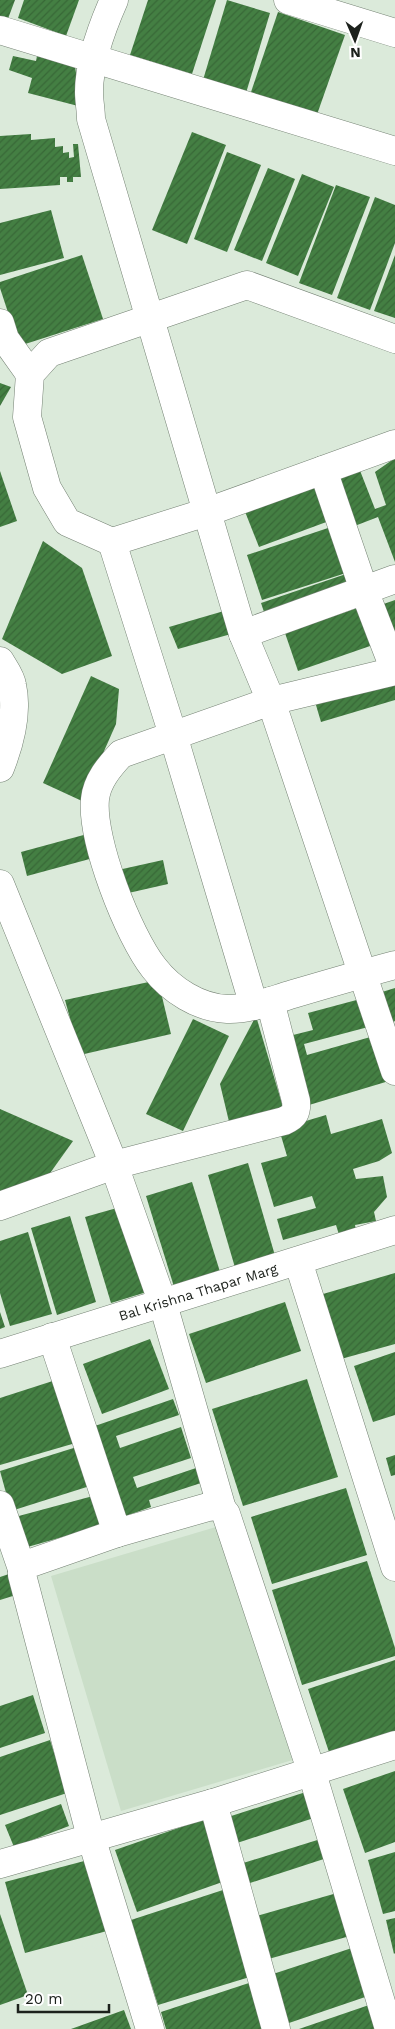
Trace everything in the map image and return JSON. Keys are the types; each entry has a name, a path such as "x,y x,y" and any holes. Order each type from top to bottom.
{"street":[{"path":"114,0 104,22 94,58 89,91 91,119 243,634 271,702 395,1071"},
{"path":"288,0 395,33"},
{"path":"2,38 94,58 395,151"},
{"path":"395,339 247,285 49,353 30,374 27,417 47,488 67,522 112,542 207,512 395,444"},
{"path":"0,323 5,339 30,374"},
{"path":"323,470 364,590 395,671 271,702 121,754 104,772 95,798 96,823 110,879 128,923 153,968 172,986 195,1003 227,1009 262,1004 362,973 395,965"},
{"path":"0,1206 114,1165 284,1121 293,1117 297,1110 296,1101 173,735 112,542"},
{"path":"243,634 395,579"},
{"path":"0,660 12,684 14,713 6,752 0,768"},
{"path":"0,884 114,1165 163,1304 222,1509 226,1514 312,1773 389,2029"},
{"name":"Bal Krishna Thapar Marg","path":"0,1354 52,1336 163,1304 395,1230"},
{"path":"298,1261 384,1494 395,1567"},
{"path":"52,1336 117,1533"},
{"path":"0,1505 22,1569 23,1582 91,1837 150,2029"},
{"path":"22,1569 28,1564 117,1533 208,1507 216,1506 222,1509"},
{"path":"0,1864 312,1773 395,1744"},
{"path":"213,1803 276,2029"}],"shaded area":[{"path":"226,1524 296,1759 121,1811 51,1576"}],"building":[{"path":"0,0 15,0 6,24 0,22"},
{"path":"24,0 79,0 66,36 18,18"},
{"path":"148,0 216,0 192,74 130,55"},
{"path":"227,0 270,13 246,93 203,80"},
{"path":"278,12 345,35 314,123 248,101"},
{"path":"13,56 36,61 37,56 75,67 82,107 28,93 32,78 9,70"},
{"path":"192,132 226,145 187,244 152,230"},
{"path":"31,134 31,140 55,138 55,147 63,146 63,153 69,152 69,158 74,157 73,144 78,144 81,177 73,177 73,182 67,182 67,177 60,177 60,185 0,189 0,136"},
{"path":"227,152 261,165 227,252 194,239"},
{"path":"268,168 295,179 262,261 234,250"},
{"path":"302,174 334,187 298,276 266,263"},
{"path":"336,185 370,197 332,295 299,283"},
{"path":"375,197 395,205 395,243 370,310 337,298"},
{"path":"51,210 64,258 0,275 0,223"},
{"path":"82,255 103,319 19,346 0,288 0,282"},
{"path":"395,255 395,318 374,311"},
{"path":"0,383 11,387 0,406"},
{"path":"395,458 395,562 378,517 352,527 332,478 359,468 375,509 386,505 375,472"},
{"path":"0,471 17,521 0,527"},
{"path":"312,478 329,521 259,547 242,504"},
{"path":"331,527 346,573 262,600 247,555"},
{"path":"43,541 82,568 112,656 62,674 2,639"},
{"path":"346,574 352,590 267,621 261,603"},
{"path":"395,600 395,651 378,606"},
{"path":"360,607 373,645 298,671 285,633"},
{"path":"224,611 231,634 178,649 169,627"},
{"path":"91,676 119,689 116,724 82,801 43,783"},
{"path":"395,681 395,700 321,722 313,695"},
{"path":"91,833 97,857 27,876 21,852"},
{"path":"163,860 168,884 124,894 118,870"},
{"path":"158,980 171,1034 80,1055 65,1000"},
{"path":"395,988 395,1021 391,1023 382,992"},
{"path":"364,998 372,1026 304,1044 307,1055 374,1036 389,1081 309,1105 289,1036 313,1030 308,1013"},
{"path":"256,1016 285,1114 231,1130 220,1084"},
{"path":"193,1019 229,1036 183,1131 146,1114"},
{"path":"0,1109 73,1141 43,1183 0,1199"},
{"path":"326,1115 331,1134 382,1119 392,1153 379,1161 353,1169 356,1179 383,1176 387,1197 374,1212 376,1221 355,1225 357,1236 341,1241 336,1225 283,1240 277,1219 316,1208 312,1196 274,1207 261,1163 287,1156 279,1129"},
{"path":"248,1163 276,1259 236,1271 208,1175"},
{"path":"192,1182 221,1275 175,1290 146,1196"},
{"path":"124,1206 150,1291 111,1303 85,1217"},
{"path":"70,1216 96,1302 57,1315 31,1228"},
{"path":"28,1232 52,1314 10,1326 0,1293 0,1241"},
{"path":"395,1273 395,1344 341,1359 323,1294"},
{"path":"285,1302 301,1351 206,1383 189,1334"},
{"path":"0,1312 5,1327 0,1329"},
{"path":"150,1339 169,1389 102,1414 83,1364"},
{"path":"395,1352 395,1415 373,1422 354,1366"},
{"path":"62,1378 79,1442 0,1465 0,1398"},
{"path":"307,1379 338,1477 243,1506 212,1409"},
{"path":"173,1399 179,1415 116,1436 120,1448 181,1427 191,1458 133,1477 137,1488 196,1468 201,1483 149,1500 151,1507 123,1517 92,1427"},
{"path":"80,1446 93,1485 11,1511 0,1471"},
{"path":"395,1455 395,1475 391,1476 386,1458"},
{"path":"346,1488 367,1555 272,1584 251,1517"},
{"path":"93,1496 101,1526 24,1548 15,1517"},
{"path":"367,1561 395,1648 395,1656 302,1685 272,1590"},
{"path":"9,1574 16,1595 0,1600 0,1577"},
{"path":"395,1660 395,1733 330,1755 308,1689"},
{"path":"33,1695 45,1733 0,1748 0,1706"},
{"path":"50,1740 67,1793 0,1815 0,1757"},
{"path":"395,1771 395,1842 365,1853 343,1789"},
{"path":"312,1790 320,1816 234,1844 225,1818"},
{"path":"61,1804 69,1826 14,1847 5,1825"},
{"path":"210,1817 231,1879 137,1912 115,1850"},
{"path":"327,1837 333,1856 244,1885 237,1865"},
{"path":"395,1852 395,1911 383,1914 368,1860"},
{"path":"88,1860 107,1931 25,1953 5,1882"},
{"path":"226,1889 253,1976 158,2005 131,1920"},
{"path":"344,1891 357,1934 265,1960 253,1917"},
{"path":"0,1914 28,1995 0,2005"},
{"path":"395,1918 395,1953 394,1954 386,1920"},
{"path":"358,1946 374,1994 286,2024 270,1975"},
{"path":"255,1981 271,2029 166,2029 161,2012"},
{"path":"369,2005 377,2029 299,2029"},
{"path":"124,2010 131,2029 71,2029"}]}
